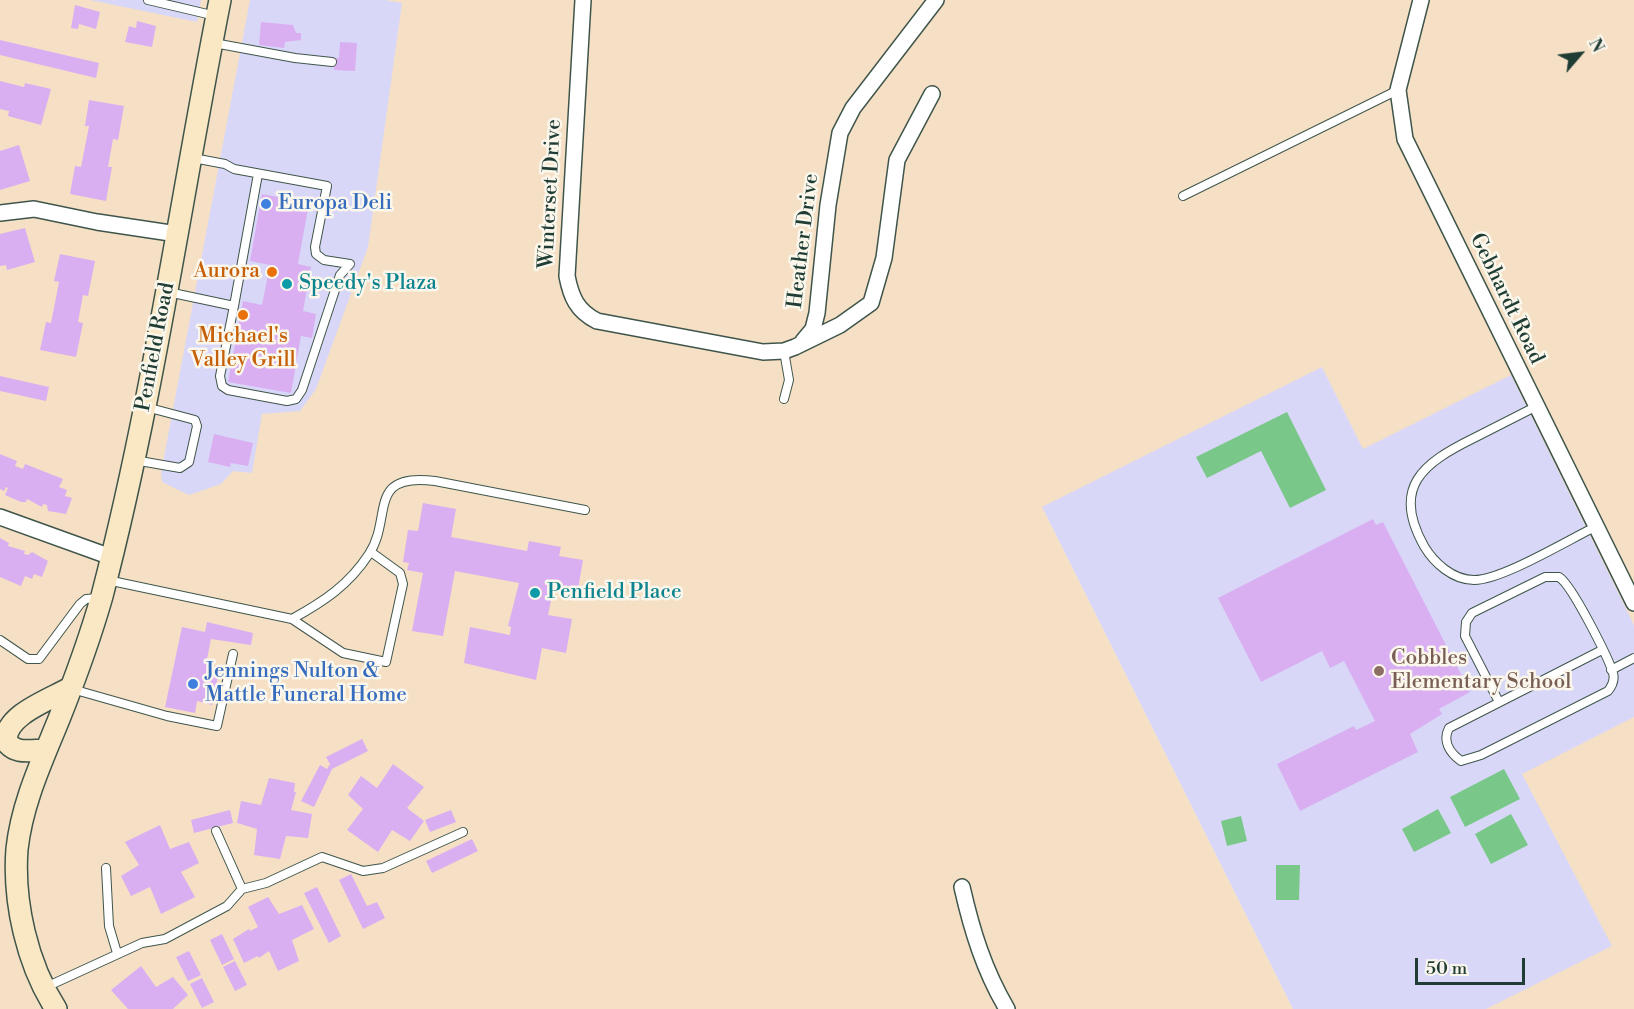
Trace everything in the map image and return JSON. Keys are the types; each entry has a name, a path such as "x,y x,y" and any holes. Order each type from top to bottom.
{"street":[{"name":"Winterset Drive","path":"583,0 567,276 576,305 585,315 597,321 763,352 789,349"},
{"name":"Heather Drive","path":"789,349 813,329 818,313 828,205 840,134 853,108 936,0"},
{"name":"Gebhardt Road","path":"1421,0 1398,90 1405,139 1634,603"},
{"name":"Penfield Road","path":"56,1009 44,987 30,949 16,887 17,849 22,816 86,651 111,557 167,291 219,8"},
{"name":"Heather Drive","path":"789,349 840,325 871,303 884,258 897,160 932,94"},
{"path":"0,213 34,209 97,222 177,234"},
{"path":"0,517 111,557"},
{"path":"46,750 15,750 10,747 6,741 8,725 19,716 70,688"},
{"path":"962,887 972,935 990,979 1007,1009"}],"lane":[{"path":"148,0 219,8"},
{"path":"212,43 295,58 332,62"},
{"path":"1183,196 1398,90"},
{"path":"192,158 258,174 327,186 315,247 316,254 324,260 350,264 340,275 302,390 296,399 287,401 228,390 222,386 220,376 258,174"},
{"path":"167,291 234,306"},
{"path":"784,399 789,380 789,349"},
{"path":"133,459 180,468 189,462 197,426 195,420 144,406"},
{"path":"1536,407 1443,453 1427,465 1414,481 1411,510 1424,547 1438,566 1462,579 1476,580 1496,576 1595,527"},
{"path":"292,619 328,599 353,576 371,552 385,498 397,483 416,478 585,510"},
{"path":"0,640 28,658 39,659 80,604 103,589 292,619 320,640 343,653 386,662 403,584 400,573 371,552"},
{"path":"1499,702 1465,636 1464,628 1468,617 1483,608 1545,577 1559,577 1570,588 1602,650 1611,669 1614,681 1608,691 1466,761 1456,757 1447,742 1449,728 1602,650"},
{"path":"70,688 167,716 217,726 233,654"},
{"path":"1611,669 1634,658"},
{"path":"216,831 242,889"},
{"path":"44,987 142,943 165,939 227,906 242,889 266,884 322,857 363,871 383,868 463,832"},
{"path":"106,868 109,926 117,953"}],"shaded area":[{"path":"90,0 201,0 197,22"},
{"path":"250,0 385,0 402,3 368,247 316,389 300,411 262,414 252,473 233,471 221,484 189,495 162,482 161,473"},
{"name":"Cobbles Elementary School","path":"1322,367 1363,449 1511,375 1634,625 1634,717 1522,774 1612,946 1486,1009 1293,1009 1042,507"}],"green space":[{"path":"1287,412 1326,490 1290,508 1261,451 1207,478 1196,457"},
{"path":"1504,769 1520,799 1465,827 1450,797"},
{"path":"1438,809 1451,833 1414,852 1402,829"},
{"path":"1511,814 1528,845 1491,864 1475,834"},
{"path":"1241,816 1247,841 1227,846 1221,821"},
{"path":"1276,865 1300,865 1299,900 1276,900"}],"building":[{"path":"75,5 100,12 96,29 79,24 78,29 71,28"},
{"path":"137,21 156,26 152,47 125,42 129,26 136,28"},
{"path":"261,22 293,25 296,33 301,33 301,40 285,42 284,48 259,45"},
{"path":"0,40 99,63 96,78 0,55"},
{"path":"340,42 357,43 355,71 334,70 335,58 339,58"},
{"path":"0,81 24,87 25,83 51,89 41,125 8,116 9,111 0,109"},
{"path":"89,100 124,106 118,140 113,139 108,167 112,167 106,201 70,194 75,166 81,167 89,126 85,126"},
{"path":"19,145 30,181 0,190 0,151"},
{"name":"Speedy's Plaza","path":"262,194 309,203 298,264 311,267 303,311 316,314 312,338 301,336 291,393 228,382 243,301 262,305 270,265 250,261"},
{"path":"25,228 35,262 7,270 6,265 0,266 0,234"},
{"path":"60,254 95,261 88,296 83,295 78,322 83,323 76,357 40,350 46,322 51,323 59,282 54,281"},
{"path":"0,376 49,387 46,401 0,391"},
{"path":"214,434 253,443 248,466 231,463 230,467 208,462"},
{"path":"0,454 17,461 15,466 23,469 25,464 63,479 59,487 67,490 65,496 72,498 66,514 48,511 47,505 43,504 42,507 27,499 26,502 21,502 5,495 8,488 6,487 4,491 0,489"},
{"name":"Penfield Place","path":"423,503 456,509 451,537 527,551 529,541 561,547 559,556 583,560 577,595 553,591 548,615 572,619 566,653 542,648 536,680 464,663 470,627 510,635 511,627 508,626 519,583 455,571 443,636 412,631 423,573 407,570 409,563 403,562 408,530 418,531"},
{"name":"Cobbles Elementary School","path":"1373,519 1376,525 1383,522 1470,692 1439,709 1442,714 1410,734 1418,752 1300,811 1277,764 1354,726 1356,730 1375,721 1344,661 1330,668 1322,651 1261,682 1218,598"},
{"path":"0,538 9,543 8,546 25,551 24,554 28,555 32,552 48,561 42,577 34,574 32,579 25,576 21,586 0,577"},
{"name":"Jennings Nulton & Mattle Funeral Home","path":"207,622 253,633 251,645 211,639 206,664 220,667 212,705 197,701 195,713 165,707 182,627 205,632"},
{"path":"362,739 368,751 332,769 314,807 301,801 320,765 327,769 330,764 326,757"},
{"path":"393,764 424,787 407,808 424,821 410,841 392,830 378,852 347,830 363,809 348,795 361,776 377,788"},
{"path":"269,778 295,783 294,792 296,792 291,810 312,814 308,838 286,836 280,859 254,855 257,829 237,823 241,801 261,805"},
{"path":"230,810 233,823 194,833 191,820"},
{"path":"451,810 456,822 430,832 425,820"},
{"path":"160,825 170,849 189,842 199,863 181,872 195,897 161,914 150,887 131,896 121,876 139,865 125,842"},
{"path":"472,839 478,851 432,873 426,861"},
{"path":"351,874 367,906 377,902 385,918 363,929 339,880"},
{"path":"317,887 341,936 329,943 304,893"},
{"path":"268,897 279,914 302,905 314,929 292,940 299,961 278,971 269,951 259,958 258,956 244,963 233,939 249,929 250,931 258,927 248,907"},
{"path":"222,934 234,959 222,965 210,940"},
{"path":"189,951 201,975 188,981 176,957"},
{"path":"235,961 247,985 235,991 223,967"},
{"path":"141,966 156,987 173,977 188,995 173,1009 128,1009 111,990"},
{"path":"202,978 214,1002 202,1008 190,984"}],"place":[{"name":"Europa Deli","path":"266,204"},
{"name":"Aurora","path":"272,272"},
{"name":"Speedy's Plaza","path":"287,284"},
{"name":"Michael's Valley Grill","path":"243,315"},
{"name":"Penfield Place","path":"535,593"},
{"name":"Cobbles Elementary School","path":"1379,671"},
{"name":"Jennings Nulton & Mattle Funeral Home","path":"193,684"}]}
